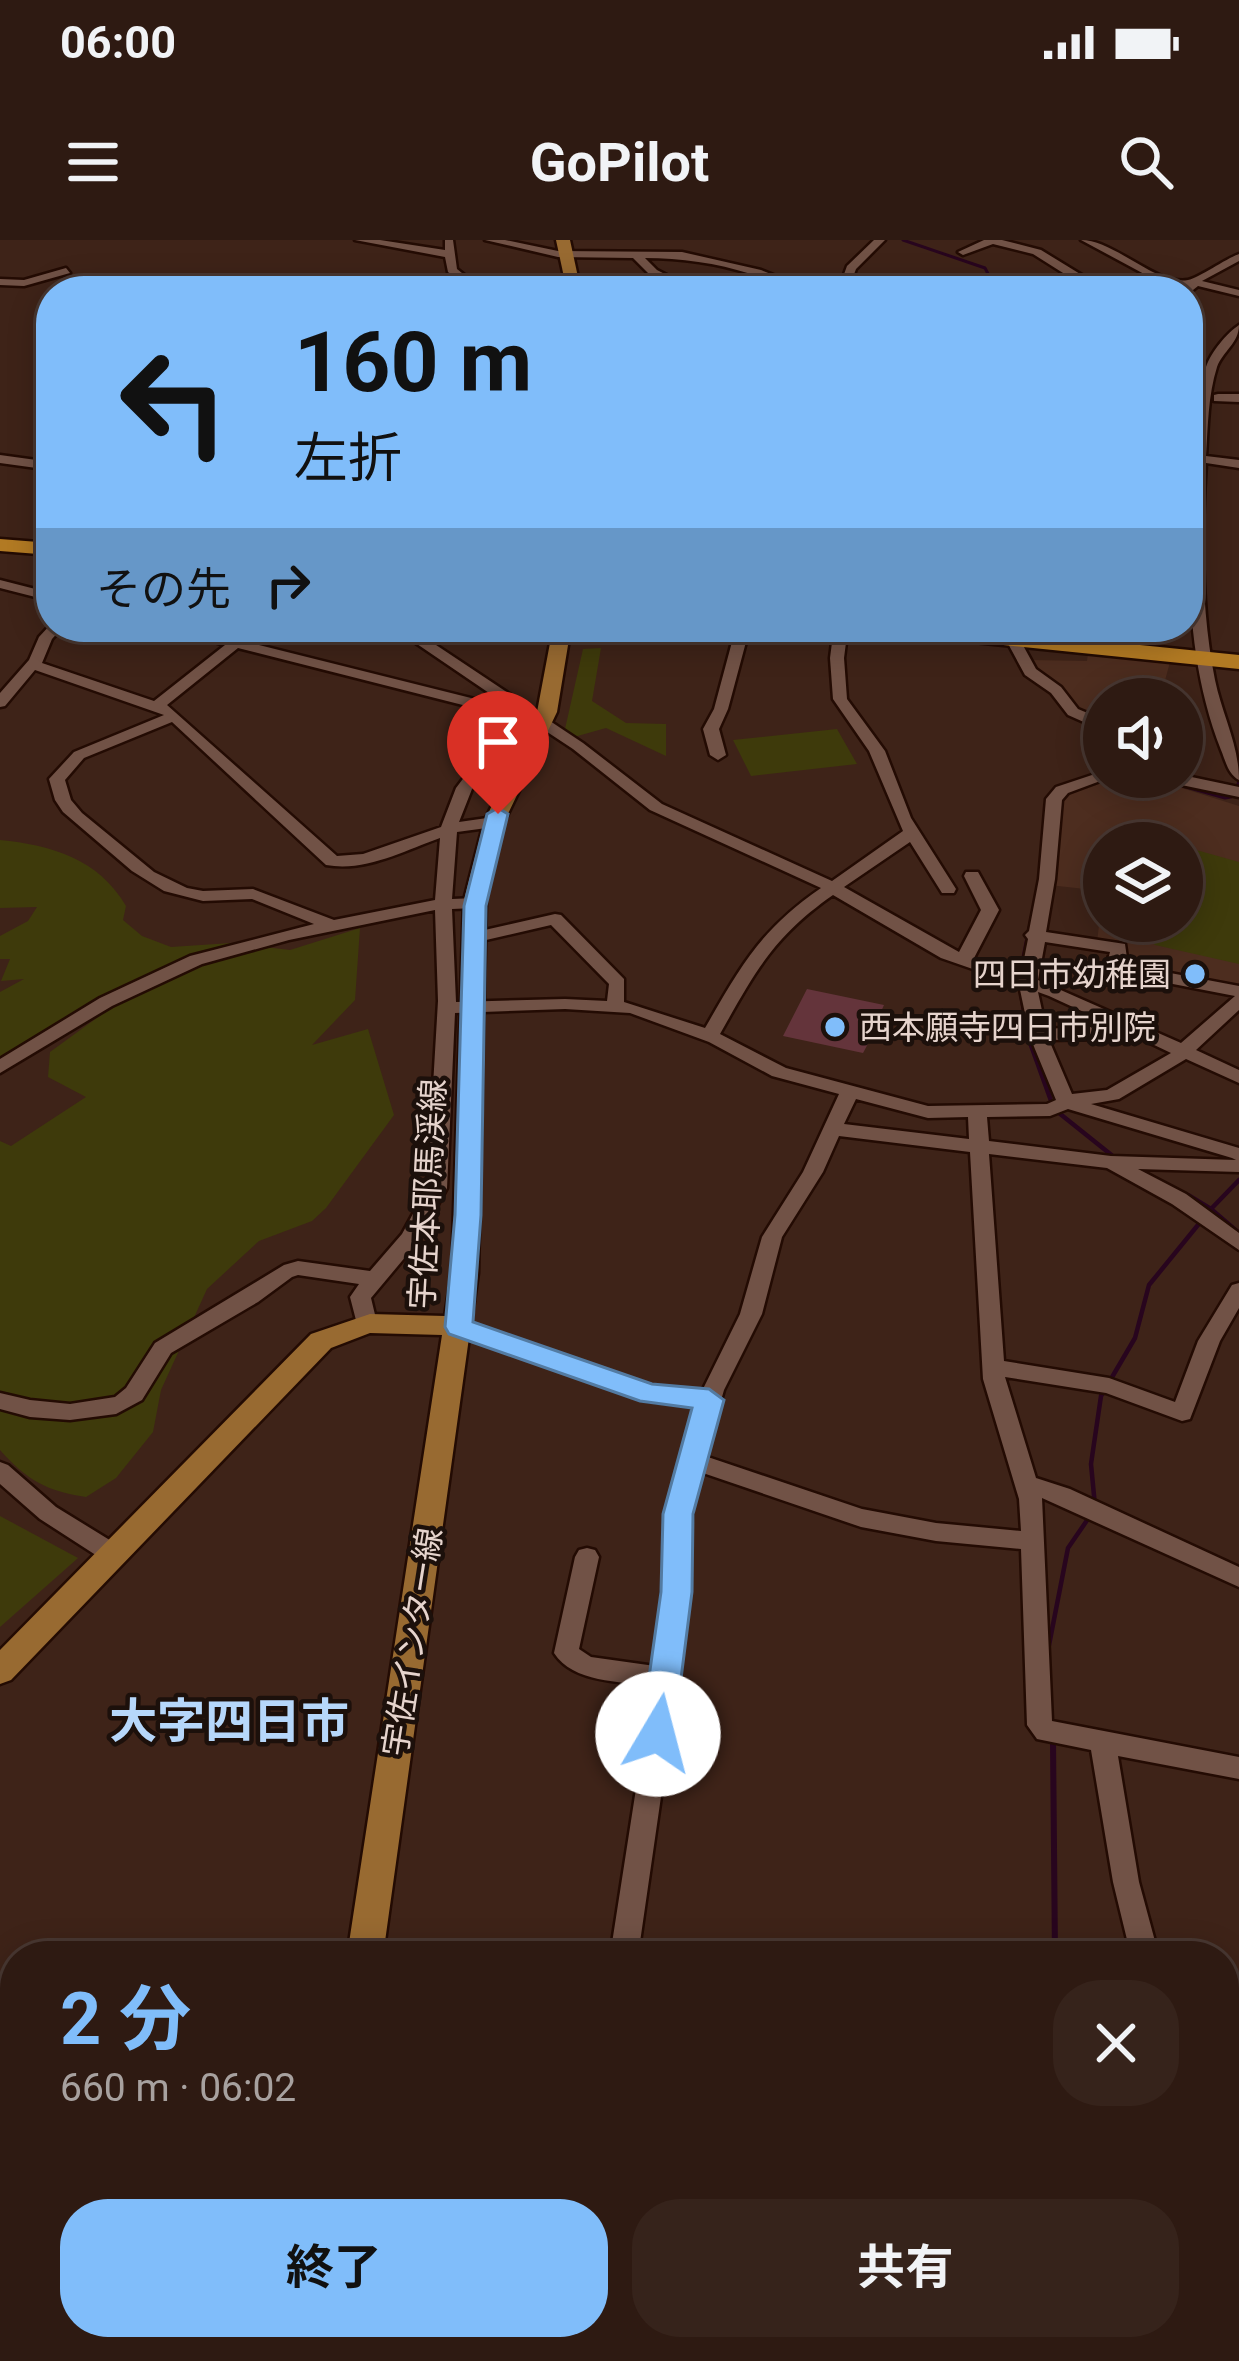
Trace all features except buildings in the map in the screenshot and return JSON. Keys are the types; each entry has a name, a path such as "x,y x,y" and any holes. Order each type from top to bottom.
{"highway":[{"path":"0,545 36,548"},
{"path":"1082,642 1239,662"}],"main road":[{"name":"宇佐本耶馬渓線","path":"0,1671 321,1341 366,1323 458,1327 467,1246 475,904 494,822 543,723 559,642"},
{"name":"宇佐インター線","path":"367,1941 458,1327"}],"street":[{"path":"360,240 449,247 452,270 460,276"},
{"path":"490,240 633,252 697,252 767,276"},
{"path":"849,276 850,268 880,240"},
{"path":"963,252 992,240 1036,252 1072,276"},
{"path":"1086,240 1159,276"},
{"path":"633,252 662,276"},
{"path":"1203,278 1239,257"},
{"path":"865,276 919,269 937,276"},
{"path":"48,276 66,271"},
{"path":"0,282 36,280"},
{"path":"1203,287 1239,292"},
{"path":"1203,434 1205,388 1215,358 1239,328"},
{"path":"1205,388 1218,398"},
{"path":"1204,409 1218,398 1239,398"},
{"path":"0,459 36,464"},
{"path":"1203,459 1239,464"},
{"path":"0,584 36,593"},
{"path":"0,703 46,642"},
{"path":"230,642 543,723"},
{"path":"422,642 543,723 656,807 830,886 932,947 1022,979 1239,1077"},
{"path":"718,755 711,729 739,642"},
{"path":"840,642 839,698 877,751 912,833 948,890"},
{"path":"1015,642 1035,677 1083,716"},
{"path":"1200,642 1239,775"},
{"path":"235,644 166,711 75,758 57,779 62,799 83,826 106,840 130,866 162,884 199,896 253,894 333,926"},
{"path":"33,663 166,711 332,861 353,862 449,826 494,822"},
{"path":"366,1323 360,1297 417,1227 436,1188 449,826 464,788 519,715"},
{"path":"1203,784 1239,792"},
{"path":"1083,785 1055,796 1047,879 1022,979 1039,1035 1069,1103 1099,1116 1239,1154"},
{"path":"710,1036 764,946 830,886 912,833"},
{"path":"964,960 990,910 973,876"},
{"path":"0,1067 106,1002 169,970 250,943 444,904 475,904"},
{"path":"473,938 555,919 618,983 615,1006"},
{"path":"1034,935 1119,948 1116,963 1122,969 1239,995"},
{"path":"446,1008 615,1006 650,1012 710,1036 770,1069 918,1112 1045,1112 1112,1095 1185,1052 1239,995"},
{"path":"1039,1035 1132,1027"},
{"path":"626,1941 666,1678 676,1592 678,1514 692,1460 709,1400 750,1318 772,1237 813,1172 849,1093"},
{"path":"977,1111 993,1367 1029,1485 1040,1725 1060,1734 1239,1768"},
{"path":"832,1129 1111,1162 1239,1166"},
{"path":"1111,1162 1192,1208 1239,1243"},
{"path":"0,1402 28,1410 70,1412 119,1404 131,1397 150,1361 166,1346 286,1271 298,1268 375,1279"},
{"path":"993,1367 1109,1386 1182,1413 1209,1341 1239,1291"},
{"path":"458,1327 650,1394 709,1400"},
{"path":"692,1460 861,1518 936,1532 1033,1541"},
{"path":"0,1471 48,1513 113,1554"},
{"path":"1029,1485 1062,1495 1239,1578"},
{"path":"587,1557 566,1654 586,1666 666,1678"},
{"path":"1103,1743 1126,1882 1141,1941"}],"shaded area":[{"path":"601,648 592,701 626,723 666,724 666,756 606,728 574,737 565,729 583,649"},
{"path":"1088,653 1170,662 1166,678 1083,678 1083,714 1030,660 1087,661"},
{"path":"837,729 857,764 751,776 733,740"},
{"path":"1083,787 1083,798 1203,795 1239,806 1239,983 1122,968 1124,946 1097,942 1203,942 1203,822 1083,822 1083,889 1049,885 1059,798"},
{"path":"0,840 55,851 88,866 126,906 123,920 142,936 171,947 231,943 290,950 360,928 355,1000 312,1045 368,1029 394,1115 326,1208 312,1221 259,1241 207,1289 161,1390 153,1432 116,1478 86,1497 38,1482 0,1450 0,1141 11,1146 86,1097 48,1077 50,1052 105,1012 0,1062 0,992 24,979 1,981 10,959 0,959 0,936 28,921 37,907 0,908"},
{"path":"1203,852 1239,862 1239,964 1151,942 1203,942"},
{"path":"0,1516 78,1558 0,1627"}],"waterway":[{"path":"903,240 985,268 989,276"},
{"path":"1203,792 1231,797 1239,782"},
{"path":"1020,975 1036,898"},
{"path":"1020,986 1028,1037 1054,1109 1114,1157"},
{"path":"1211,1209 1239,1180"},
{"path":"1188,1195 1211,1209"},
{"path":"1095,1506 1091,1464 1101,1396 1135,1338 1149,1285 1211,1209"},
{"path":"1211,1209 1239,1233"},
{"path":"1049,1645 1068,1548 1090,1516"},
{"path":"1053,1740 1055,1941"}],"place":[{"name":"四日市幼稚園","path":"1195,974"},
{"name":"西本願寺四日市別院","path":"835,1027"}],"district":[{"name":"大字四日市","path":"229,1721"}],"route":[{"path":"498,814 475,906 467,1246 458,1327 650,1394 709,1400 678,1514 678,1572 658,1734"}]}
